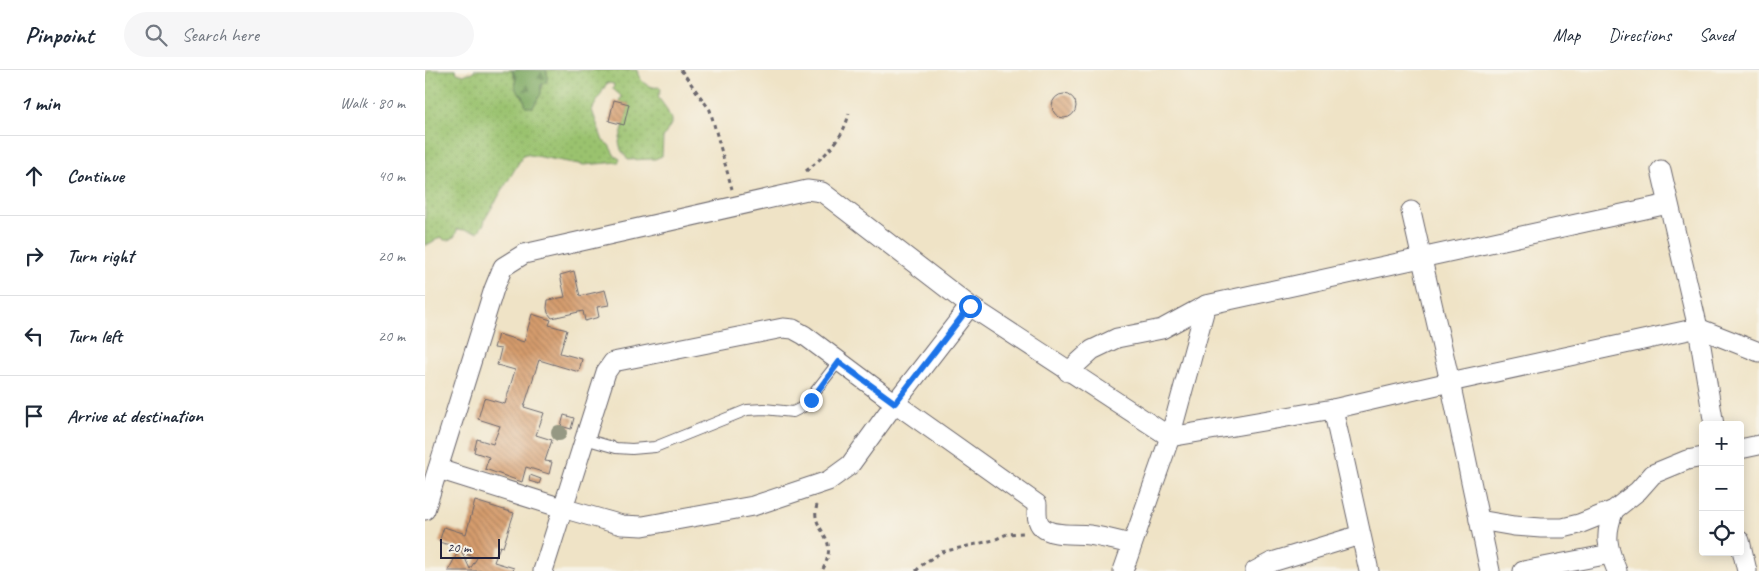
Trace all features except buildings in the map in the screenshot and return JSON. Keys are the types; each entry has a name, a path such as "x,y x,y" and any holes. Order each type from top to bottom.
{"street":[{"path":"1661,170 1698,328 1713,421"},
{"path":"425,510 494,289 503,267 524,254 807,190 822,192 970,306 1169,437 1333,410 1450,382 1698,328 1759,352"},
{"path":"1068,372 1092,350 1117,338 1162,328 1206,306 1668,204"},
{"path":"1411,211 1490,571"},
{"path":"438,469 622,525 643,526 753,506 828,481 850,465 970,306"},
{"path":"1123,571 1169,437 1206,306"},
{"path":"543,571 607,372 613,362 783,328 793,329 804,335 895,403 1037,504 1038,519 1042,527 1069,535 1087,535 1132,544"},
{"path":"1333,410 1369,571"},
{"path":"1744,447 1759,445"},
{"path":"1479,520 1523,527 1563,528 1579,524 1614,510 1638,491 1653,474 1687,460 1699,458"},
{"path":"1523,571 1614,563 1607,533 1614,510"},
{"path":"1255,571 1272,562 1360,535"},
{"path":"1744,556 1747,571"}],"lane":[{"path":"585,440 616,448 655,447 747,410 764,409 793,412 803,407 839,362"}],"path":[{"path":"681,70 710,110 736,206"},
{"path":"799,176 822,158 839,139 846,126 849,113"},
{"path":"822,571 830,551 824,532 818,526 816,507 828,481"},
{"path":"916,571 924,563 942,552 994,540 1007,534 1049,530"}],"green space":[{"path":"427,70 456,70 457,73 464,75 472,73 474,70 512,70 516,90 523,96 524,101 533,107 546,70 637,70 645,84 652,87 660,87 661,90 658,97 671,119 671,124 663,138 662,156 655,159 628,160 621,150 619,142 629,104 619,102 621,96 613,89 614,84 607,83 592,110 603,141 609,145 615,156 620,159 619,162 584,165 524,154 478,232 457,229 455,236 451,239 444,240 441,237 425,246 425,92"},
{"path":"512,70 546,70 548,77 546,82 541,85 541,94 533,107 526,107 523,96 516,90"}],"route":[{"path":"811,400 839,362 895,403 970,306"}]}
